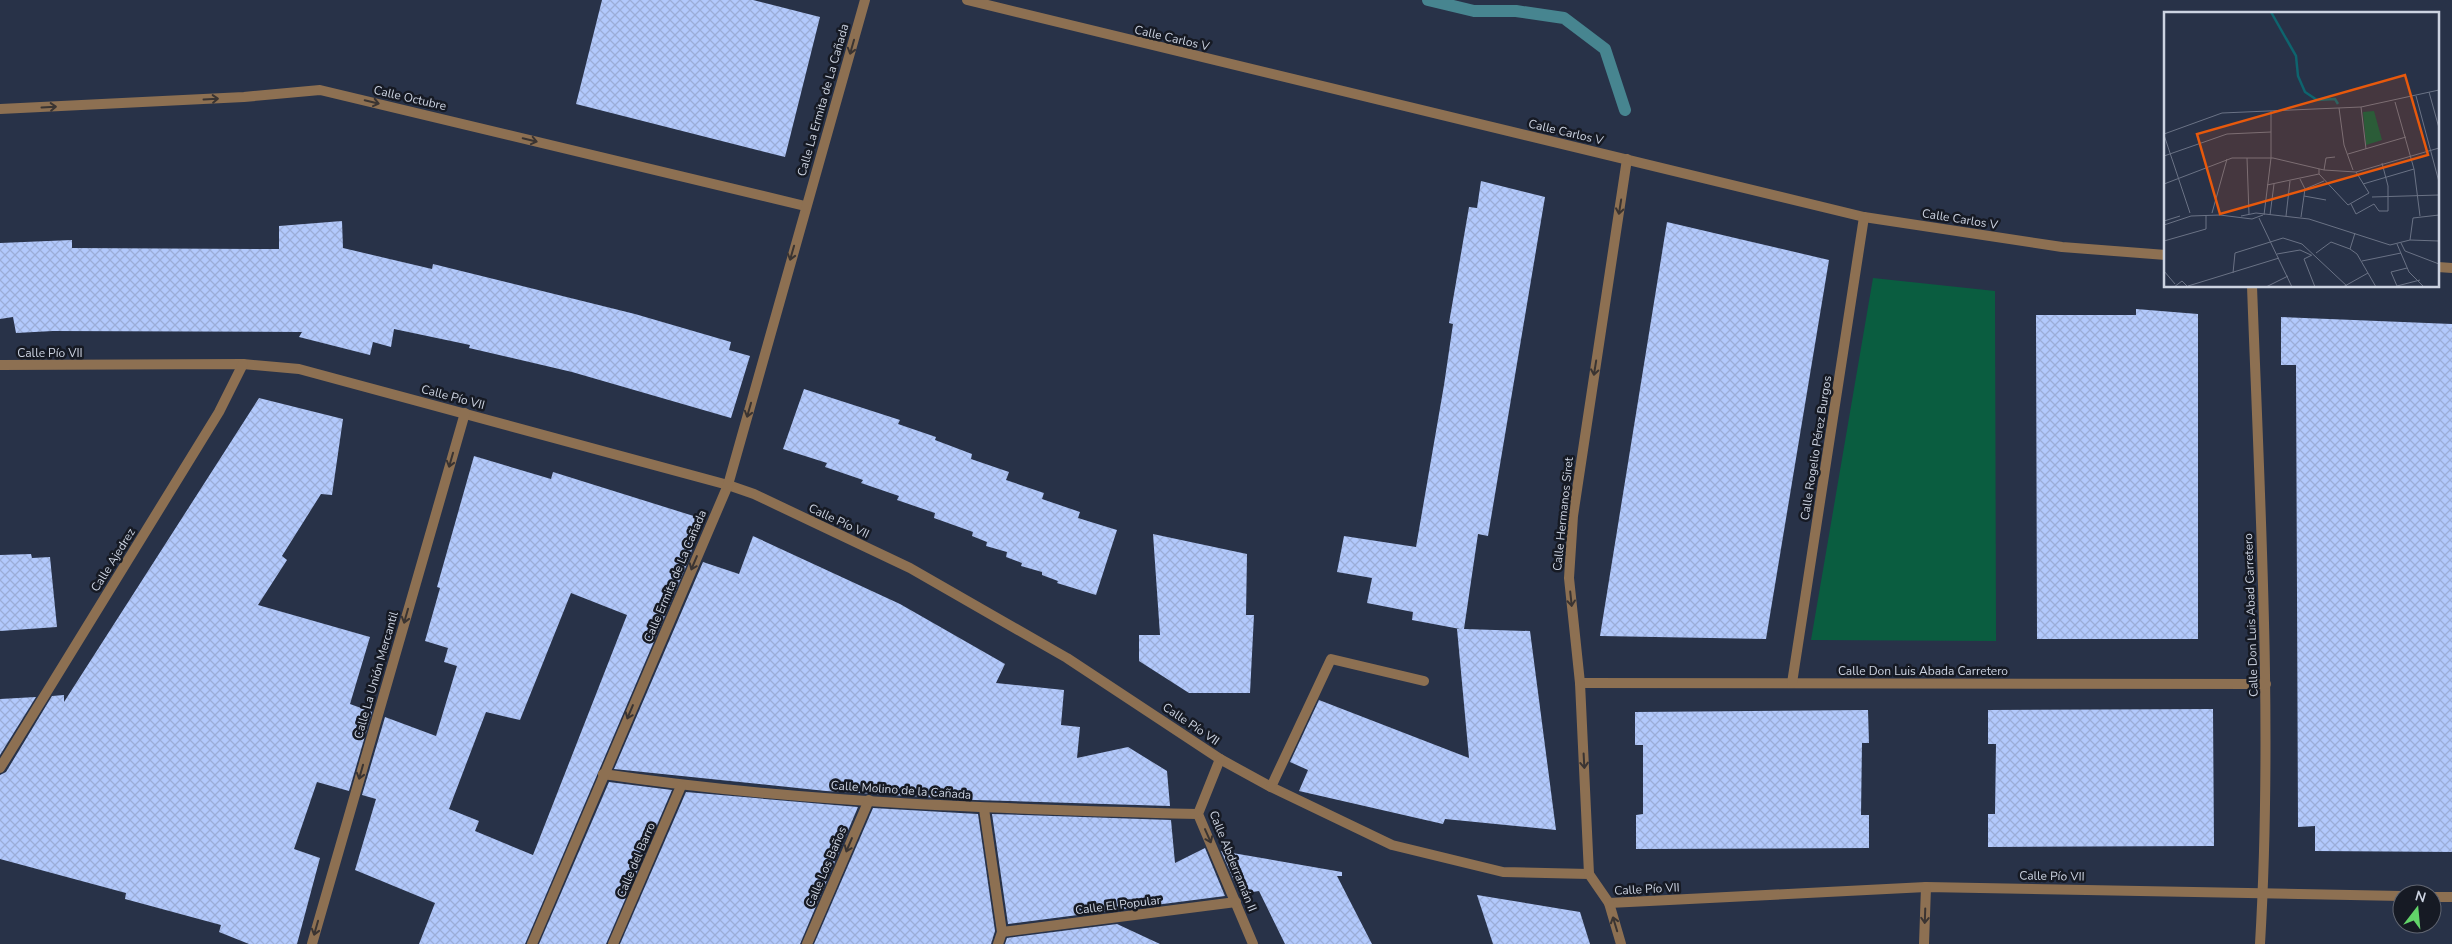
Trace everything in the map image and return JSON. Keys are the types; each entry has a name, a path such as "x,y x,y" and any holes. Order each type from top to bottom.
{"street":[{"name":"Calle La Ermita de La Cañada","path":"805,206 865,0"},
{"name":"Calle Carlos V","path":"967,0 1864,217 2062,247 2164,255"},
{"name":"Calle Octubre","path":"0,109 244,97 320,90 805,206"},
{"name":"Calle Hermanos Siret","path":"1589,874 1580,683 1569,578 1573,516 1627,159"},
{"name":"Calle Ermita de La Cañada","path":"532,944 728,485 805,206"},
{"name":"Calle Rogelio Pérez Burgos","path":"1792,683 1864,217"},
{"name":"Calle Don Luis Abad Carretero","path":"2252,288 2266,684 2263,892 2260,944"},
{"name":"Calle Pío VII","path":"0,365 244,364 299,369 728,485 754,494 910,568 1067,658 1220,759 1271,787 1392,845 1503,872 1589,874 1609,903 1926,887 2392,896"},
{"name":"Calle Ajedrez","path":"0,768 219,412 244,364"},
{"name":"Calle La Unión Mercantil","path":"312,944 465,413"},
{"path":"1271,787 1331,659 1424,681"},
{"name":"Calle Don Luis Abada Carretero","path":"1580,683 2266,684"},
{"name":"Calle Abderramán II","path":"1220,759 1198,814 1253,944"},
{"name":"Calle Molino de la Cañada","path":"603,774 682,786 984,809 1198,814"},
{"name":"Calle del Barro","path":"613,944 682,786"},
{"name":"Calle Los Baños","path":"807,944 868,800"},
{"path":"984,809 1002,932 998,944"},
{"path":"1924,944 1926,887"},
{"name":"Calle El Popular","path":"1002,932 1236,902"},
{"path":"1609,903 1621,944"}],"green space":[{"path":"1873,278 1995,291 1996,641 1811,640"}],"building":[{"path":"602,0 753,0 820,17 785,157 576,104"},
{"path":"1481,181 1545,197 1488,536 1478,534 1464,629 1530,631 1556,830 1445,819 1443,824 1299,791 1308,770 1290,762 1319,700 1469,758 1457,629 1460,629 1412,620 1413,612 1367,603 1372,578 1337,572 1344,536 1416,547 1444,385 1453,324 1449,323 1469,207 1477,208"},
{"path":"342,221 343,248 432,269 433,264 635,314 731,342 729,350 750,356 731,418 572,372 469,348 470,345 394,329 391,347 373,342 370,355 299,337 302,332 53,331 16,333 13,317 0,319 0,243 72,240 72,248 279,249 279,226"},
{"path":"1667,222 1829,260 1766,639 1600,636"},
{"path":"2136,309 2198,314 2198,639 2037,639 2036,315 2136,315"},
{"path":"2281,317 2452,324 2452,852 2315,851 2315,826 2298,827 2296,365 2281,365"},
{"path":"804,389 900,420 898,424 936,437 935,440 972,454 971,459 1009,472 1006,480 1044,493 1042,499 1080,512 1078,518 1117,530 1096,595 1057,583 1058,581 1042,575 1042,572 1021,566 1022,563 1006,557 1007,552 986,546 987,542 972,536 973,532 934,518 935,513 897,500 899,496 861,483 863,480 825,467 827,463 783,449"},
{"path":"259,398 343,419 332,495 321,494 282,556 287,560 258,605 370,637 350,704 372,712 349,791 317,782 294,849 320,858 297,944 249,944 219,932 221,925 125,899 126,893 0,859 0,775 6,772 52,696 64,695 64,702"},
{"path":"474,456 551,479 553,472 700,518 690,557 525,944 419,944 435,903 355,870 376,799 362,795 385,717 436,736 457,666 444,662 448,648 425,641 440,588 437,587","holes":["571,593 627,615 533,855 475,831 479,821 449,809 486,712 520,720"]},
{"path":"1153,534 1247,554 1246,615 1254,615 1250,693 1189,693 1139,661 1139,635 1160,635"},
{"path":"753,536 900,604 1005,664 996,683 1064,690 1061,725 1080,727 1077,758 1128,747 1167,771 1170,806 975,800 826,791 614,769 703,562 739,574"},
{"path":"31,554 32,558 50,557 57,627 0,631 0,555"},
{"path":"36,697 0,755 0,699"},
{"path":"2213,709 2214,846 1988,847 1988,814 1995,814 1996,744 1988,744 1988,710"},
{"path":"1868,710 1869,743 1862,743 1861,815 1869,815 1869,848 1636,849 1636,815 1643,814 1643,745 1635,745 1635,712"},
{"path":"609,782 672,790 606,944 539,944"},
{"path":"686,792 858,807 800,944 620,944"},
{"path":"873,808 978,814 995,931 991,944 814,944"},
{"path":"992,814 1171,820 1175,863 1205,848 1225,896 1008,924"},
{"path":"1221,851 1342,872 1342,876 1337,876 1372,944 1285,944 1259,891 1240,894"},
{"path":"1477,895 1580,912 1590,944 1493,944"},
{"path":"1117,924 1160,944 1005,944 1007,938"}],"waterway":[{"path":"1428,0 1474,11 1516,11 1564,18 1605,49 1625,110"}]}
